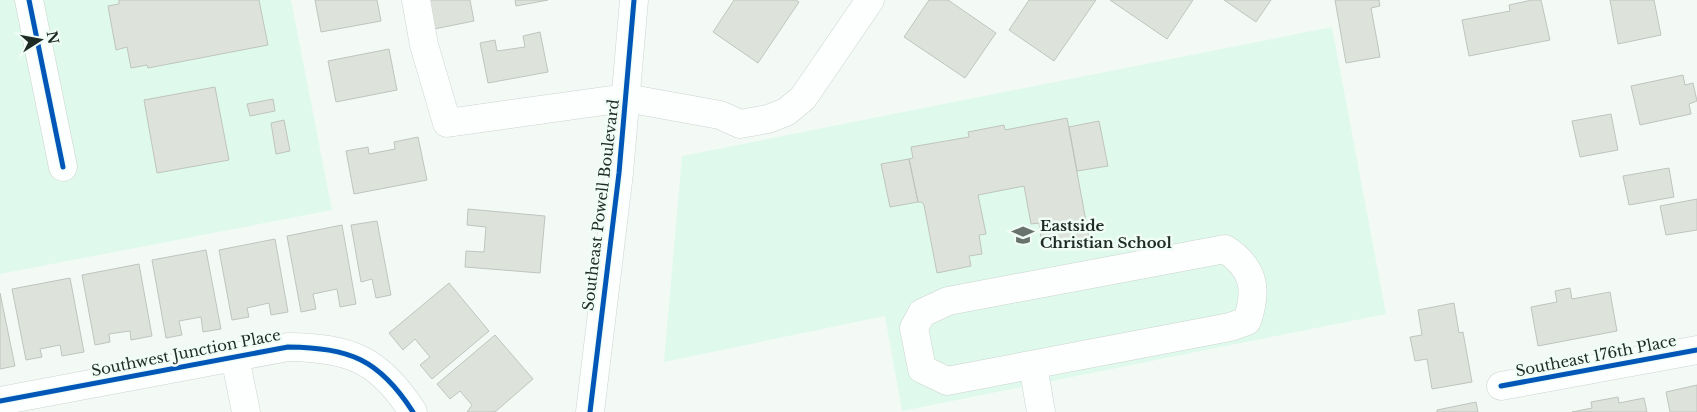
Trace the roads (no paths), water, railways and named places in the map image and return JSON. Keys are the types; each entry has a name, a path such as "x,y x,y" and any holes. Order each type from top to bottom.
{"street":[{"path":"29,0 63,167"},
{"path":"416,0 424,45 447,123 626,98 720,115 740,124 768,119 786,112 803,98 870,0"},
{"name":"Southeast Powell Boulevard","path":"590,412 626,98 634,0"},
{"path":"1225,249 1241,260 1250,275 1254,302 1247,321 1230,327 1033,366 947,381 922,369 914,328 922,313 948,301 1225,249"},
{"name":"Southwest Junction Place","path":"0,401 288,347 321,347 351,355 380,370 402,395 413,412"},
{"name":"Southeast 176th Place","path":"1500,386 1697,350"},
{"path":"236,357 246,412"},
{"path":"1033,366 1041,412"}],"place":[{"name":"Eastside Christian School","path":"1023,235"}]}
